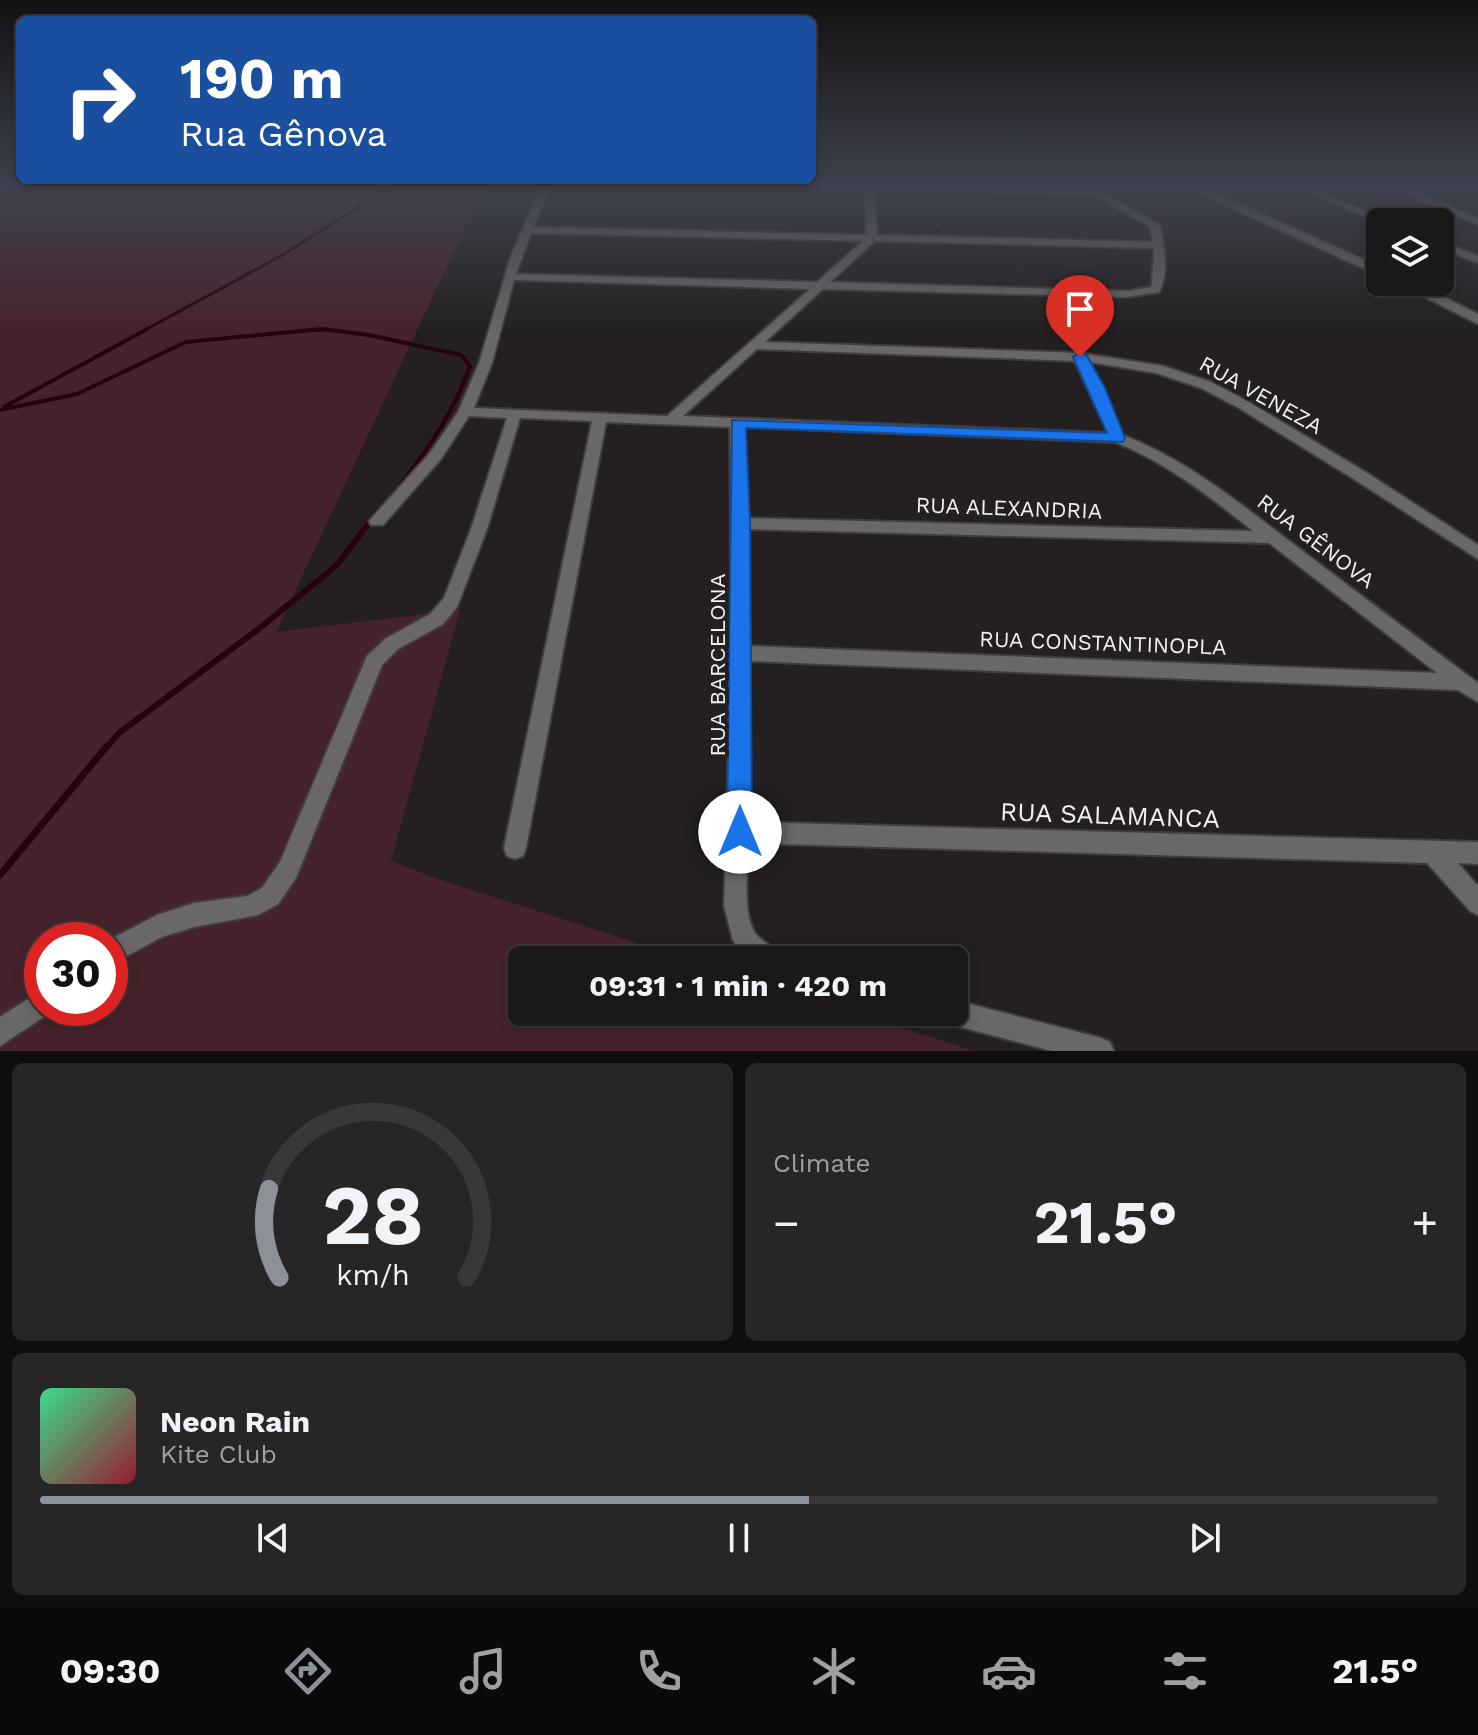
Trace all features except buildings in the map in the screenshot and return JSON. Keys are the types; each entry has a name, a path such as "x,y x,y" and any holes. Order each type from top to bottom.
{"street":[{"path":"377,521 422,474 466,412 495,341 510,277 524,237"},
{"path":"797,237 1159,245"},
{"path":"510,277 1127,294 1151,292 1157,287 1158,237"},
{"path":"1305,237 1366,264"},
{"path":"672,419 872,239"},
{"path":"1456,250 1478,245"},
{"path":"1456,250 1478,260"},
{"path":"1430,296 1478,320"},
{"name":"RUA VENEZA","path":"756,345 1080,357 1158,369 1206,385 1244,405 1478,553"},
{"path":"1080,357 1097,388 1117,438"},
{"name":"RUA GÊNOVA","path":"466,412 1117,438 1171,461 1276,537 1471,688"},
{"path":"128,943 157,927 194,915 250,907 270,896 288,870 374,661 383,648 434,621 450,604 479,530 515,413"},
{"path":"515,848 600,416"},
{"name":"RUA BARCELONA","path":"737,423 741,653 740,832 736,906 739,933 750,946"},
{"name":"RUA ALEXANDRIA","path":"741,523 1276,537"},
{"name":"RUA CONSTANTINOPLA","path":"741,653 1471,688"},
{"name":"RUA SALAMANCA","path":"740,832 1478,853"},
{"path":"1432,852 1478,903"},
{"path":"0,1033 24,1016"},
{"path":"968,1016 1101,1051"}],"shaded area":[{"path":"0,237 462,237 276,632 460,610 391,861 646,946 508,946 508,1026 896,1026 974,1051 0,1051"}],"waterway":[{"path":"145,330 311,237"},
{"path":"4,407 149,328"},
{"path":"0,410 77,394 186,342 312,330"},
{"path":"312,330 330,330"},
{"path":"312,330 330,330"},
{"path":"330,330 369,335 461,355 470,366 446,418 392,496"},
{"path":"378,512 382,507"},
{"path":"106,748 119,733 261,627 336,566 379,510"},
{"path":"0,875 107,746"}],"route":[{"path":"740,832 741,523 737,423 1117,438 1097,388 1080,357"}]}
